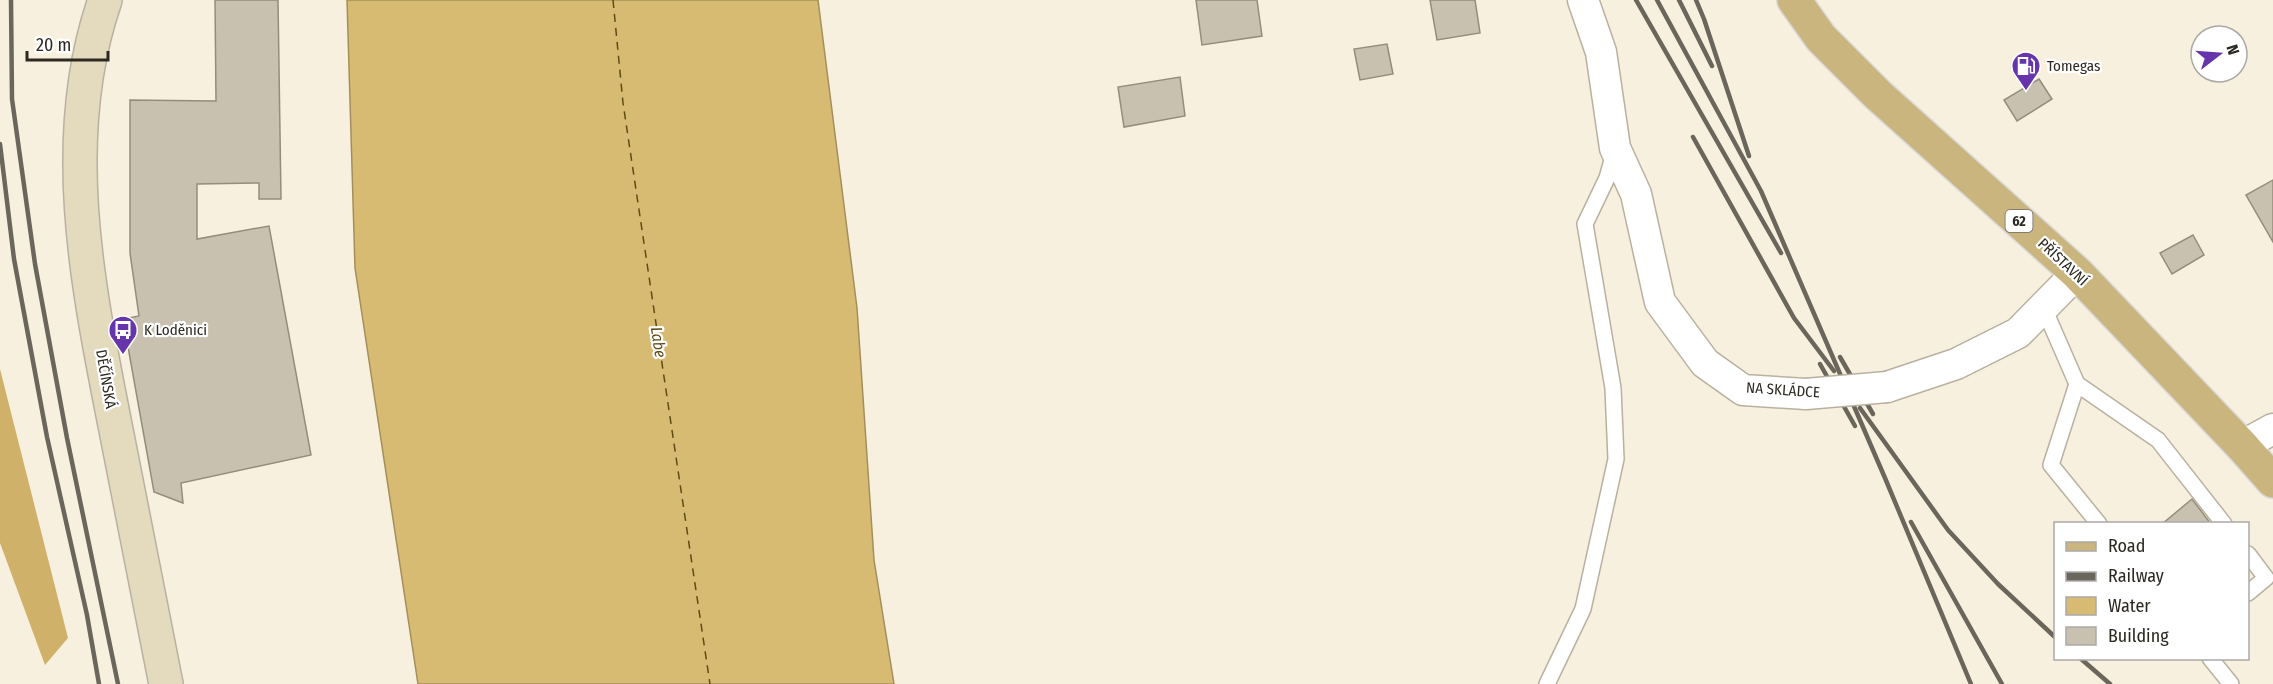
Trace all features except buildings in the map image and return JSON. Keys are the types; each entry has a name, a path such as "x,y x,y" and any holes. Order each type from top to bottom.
{"main road":[{"name":"DĚČÍNSKÁ","path":"105,0 99,17 82,100 79,162 82,232 106,380 166,684"},
{"name":"PŘÍSTAVNÍ","path":"1794,0 1821,38 1878,95 2077,273 2242,446 2273,482"}],"street":[{"name":"NA SKLÁDCE","path":"1582,0 1601,52 1615,148 1636,194 1660,302 1705,363 1743,390 1806,394 1887,387 1956,364 2018,333 2077,273"},
{"path":"2242,446 2273,429"}],"lane":[{"path":"1547,684 1583,609 1616,459 1613,388 1585,224 1607,178 1615,148"},
{"path":"2043,306 2077,384 2158,440 2221,522"},
{"path":"2077,384 2051,465 2097,522"},
{"path":"2249,557 2266,578 2249,591"},
{"path":"2212,660 2231,684"}],"shaded area":[{"path":"0,369 68,638 45,665 0,543"}],"water":[{"name":"Labe","path":"347,0 818,0 857,308 874,560 894,684 418,684 355,268"}],"ferry route":[{"path":"613,0 623,103 710,684"}],"railway":[{"path":"11,0 12,99 35,264 67,438 118,684"},
{"path":"1636,0 1781,253"},
{"path":"1657,0 1761,191 1971,684"},
{"path":"1679,0 1712,66"},
{"path":"1696,0 1749,156"},
{"path":"1693,137 1794,318 1834,371"},
{"path":"0,144 14,259 47,437 87,615 99,684"},
{"path":"1840,357 1873,414"},
{"path":"1820,364 1855,426"},
{"path":"1860,408 1948,530 1998,584 2054,636"},
{"path":"1911,522 2002,684"},
{"path":"2082,660 2110,684"}],"place":[{"name":"Tomegas","path":"2026,92"},
{"name":"K Loděnici","path":"123,356"}]}
